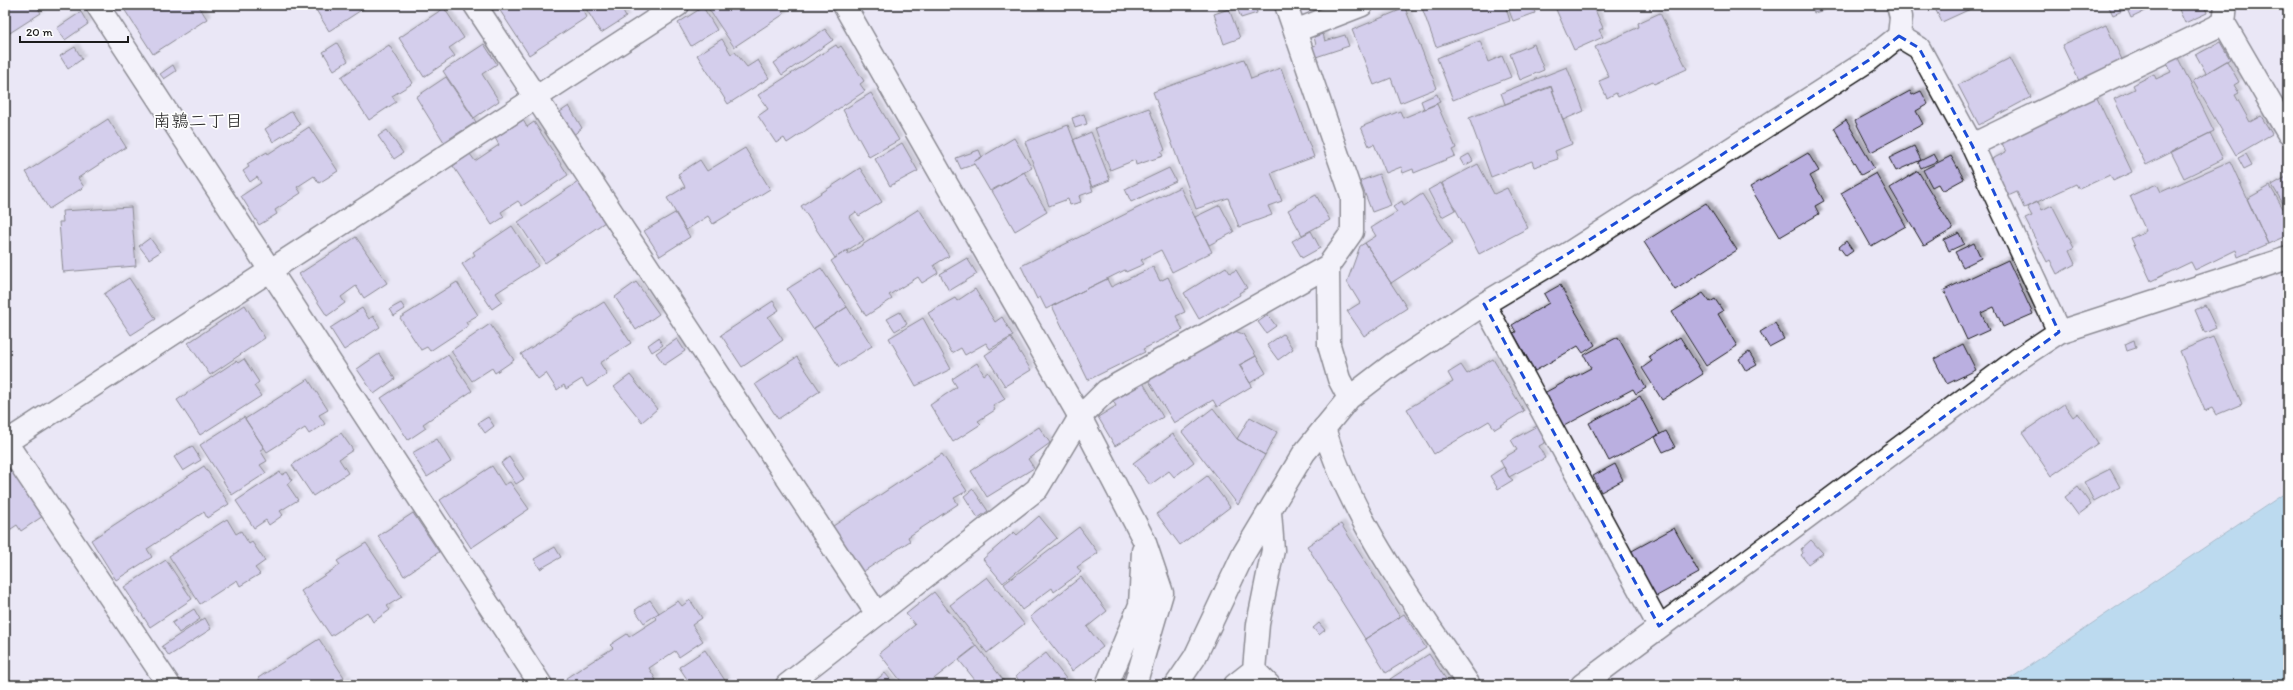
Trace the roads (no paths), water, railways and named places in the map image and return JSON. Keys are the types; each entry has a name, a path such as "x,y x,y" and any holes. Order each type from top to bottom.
{"street":[{"path":"97,5 541,685"},
{"path":"475,5 877,614"},
{"path":"169,685 5,442 678,5"},
{"path":"844,5 1080,417 1144,540 1162,593 1135,685"},
{"path":"787,685 1037,489 1080,417 1106,391 1328,266 1352,232 1352,196 1286,5"},
{"path":"1295,31 1362,5"},
{"path":"1176,685 1195,657 1243,555 1304,453 1349,398 1392,365 1484,304 1569,253 1869,60 1898,36 1901,17 1898,5"},
{"path":"1972,145 2225,14 2288,133"},
{"path":"1898,36 1918,48 1972,145 2059,332"},
{"path":"1582,685 2017,360 2059,332 2288,258"},
{"path":"1328,266 1329,345 1339,379 1349,398"},
{"path":"1484,304 1660,626"},
{"path":"1324,428 1333,460 1379,549 1469,685"},
{"path":"1235,685 1261,678 1258,624 1273,550 1270,512"},
{"path":"1107,685 1140,605 1144,540"}],"water":[{"path":"2288,491 2288,685 2001,685"}],"district":[{"name":"南鶉二丁目","path":"198,121"}]}
